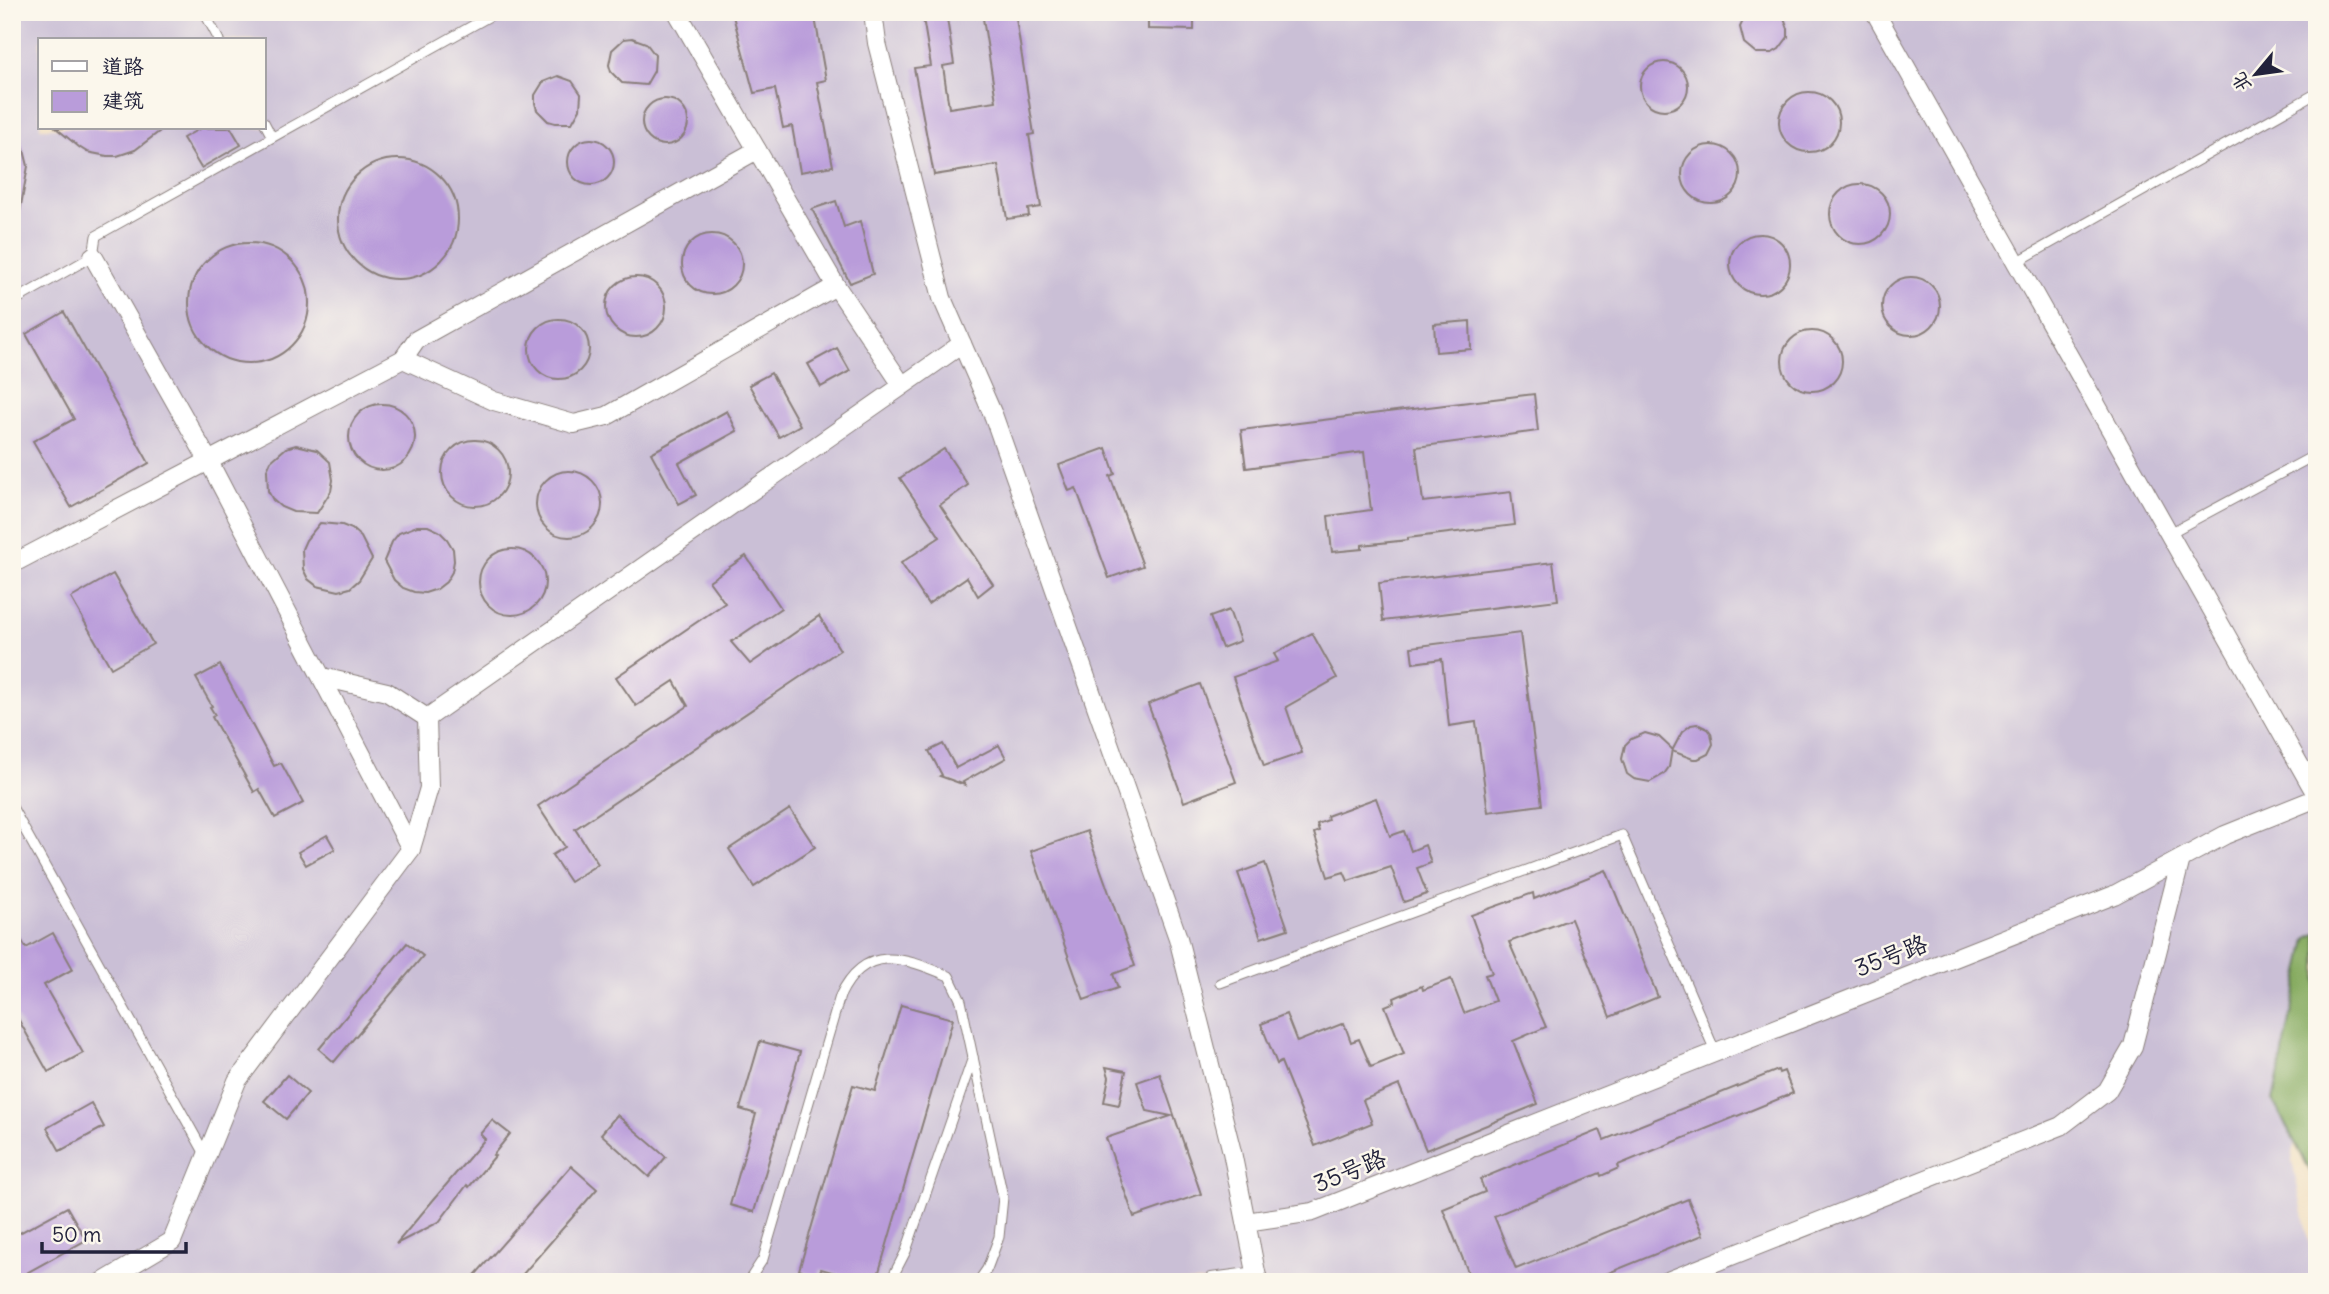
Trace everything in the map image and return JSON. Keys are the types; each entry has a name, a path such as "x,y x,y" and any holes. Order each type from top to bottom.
{"street":[{"path":"677,12 836,286 902,385"},
{"path":"873,12 877,43 942,298 994,417 1178,938 1232,1152 1257,1279 1212,1282"},
{"path":"1875,12 2317,797"},
{"path":"12,564 403,359 416,340 757,150"},
{"path":"93,256 208,460 411,849"},
{"path":"403,359 494,401 574,424 607,416 836,286"},
{"path":"428,719 962,344"},
{"path":"322,677 387,692 428,719"},
{"path":"103,1282 172,1241 237,1081 411,849 429,788 428,719"},
{"name":"35号路","path":"1247,1222 1313,1212 2114,895 2225,835 2317,797"},
{"path":"1665,1282 2061,1126 2107,1091 2133,1046 2181,859"}],"lane":[{"path":"204,12 218,38"},
{"path":"12,302 93,256 96,236 497,12"},
{"path":"2017,262 2317,93"},
{"path":"266,126 272,137"},
{"path":"2170,533 2317,454"},
{"path":"12,807 206,1156"},
{"path":"1220,983 1622,835 1715,1051"},
{"path":"748,1282 763,1259 840,996 848,978 860,967 877,958 906,962 948,976 961,1002 1003,1197 999,1237 987,1269 978,1282"},
{"path":"890,1282 906,1251 973,1057"}],"shaded area":[{"path":"12,12 2317,12 2317,1002 2292,1160 2317,1282 12,1282"}],"green space":[{"path":"2317,933 2317,1184 2273,1101 2307,939"}],"building":[{"path":"747,12 814,12 826,80 817,82 833,166 800,172 792,126 783,128 775,89 754,93 733,16"},
{"path":"922,12 946,12 954,64 943,66 949,108 996,101 982,12 1015,12 1034,134 1029,135 1041,207 1028,209 1029,216 1007,219 998,165 934,175 914,68 931,66"},
{"path":"1148,12 1194,12 1194,30 1148,29"},
{"path":"1747,12 1782,12 1788,37 1779,49 1772,53 1756,53 1744,43 1740,27"},
{"path":"632,38 646,43 655,55 654,71 646,85 622,83 611,72 609,65 612,50 624,39"},
{"path":"1664,62 1681,69 1688,86 1681,103 1664,110 1647,103 1640,86 1647,69"},
{"path":"558,76 572,81 581,94 580,109 572,123 548,121 537,110 535,95 543,82"},
{"path":"1809,92 1830,101 1839,122 1830,143 1809,152 1788,143 1779,122 1788,101"},
{"path":"665,99 682,105 688,122 682,139 665,145 648,139 642,122 648,105"},
{"path":"12,122 17,122 28,166 19,217 12,217"},
{"path":"58,130 161,130 135,150 117,156 87,152"},
{"path":"197,130 232,130 241,145 201,168 183,138"},
{"path":"591,139 608,145 614,162 608,179 591,185 574,179 568,162 574,145"},
{"path":"1705,145 1717,145 1727,149 1736,158 1740,180 1732,195 1717,203 1705,203 1695,199 1686,190 1682,180 1682,168 1686,158 1695,149"},
{"path":"398,159 421,164 440,177 453,196 458,219 453,242 440,261 421,274 398,279 375,274 356,261 343,242 338,219 343,196 356,177 375,164"},
{"path":"1860,184 1881,193 1890,214 1881,235 1860,244 1839,235 1830,214 1839,193"},
{"path":"836,201 844,227 860,221 873,274 850,283 812,209"},
{"path":"712,234 729,239 737,247 742,264 737,281 729,289 712,294 695,289 687,281 682,264 687,247 695,239"},
{"path":"1760,234 1781,243 1790,264 1781,285 1760,294 1739,285 1730,264 1739,243"},
{"path":"249,243 272,248 291,261 304,280 309,303 304,326 291,345 272,358 249,363 226,358 207,345 194,326 189,303 194,280 207,261 226,248"},
{"path":"636,277 653,282 661,290 666,307 661,324 653,332 636,337 619,332 611,324 606,307 611,290 619,282"},
{"path":"1905,277 1917,277 1927,281 1936,290 1940,312 1932,327 1917,335 1905,335 1895,331 1886,322 1882,312 1882,300 1886,290 1895,281"},
{"path":"64,312 149,463 71,507 33,441 74,419 26,334"},
{"path":"559,319 576,324 584,332 589,349 584,366 576,374 559,379 542,374 534,366 529,349 534,332 542,324"},
{"path":"1470,321 1471,349 1436,352 1434,324"},
{"path":"1812,331 1833,340 1842,361 1833,382 1812,391 1791,382 1782,361 1791,340"},
{"path":"837,348 850,371 821,387 808,364"},
{"path":"771,373 800,425 779,437 749,385"},
{"path":"1534,394 1538,431 1416,447 1423,502 1511,492 1515,525 1408,538 1362,545 1362,549 1332,552 1328,516 1371,510 1364,452 1246,468 1241,430"},
{"path":"375,404 389,404 401,409 410,418 415,437 413,450 406,461 389,470 375,470 363,465 354,456 349,444 349,430 354,418 363,409"},
{"path":"727,411 737,431 679,463 696,495 679,504 651,453"},
{"path":"468,440 482,440 494,445 503,454 508,473 506,486 499,497 482,506 468,506 456,501 447,492 442,480 442,466 447,454 456,445"},
{"path":"296,445 317,450 330,462 333,480 331,491 317,513 293,512 281,507 268,491 267,470 271,461 286,448"},
{"path":"1106,448 1115,474 1110,476 1143,566 1109,578 1076,488 1069,491 1059,465"},
{"path":"944,449 968,485 940,505 993,584 978,596 967,577 928,604 901,563 940,537 900,478"},
{"path":"562,471 576,471 588,476 597,485 602,504 600,517 593,528 576,537 562,537 550,532 541,523 536,511 536,497 541,485 550,476"},
{"path":"320,523 352,529 361,537 372,559 359,580 350,588 339,591 317,586 308,579 303,569 302,549"},
{"path":"417,526 428,526 439,531 453,549 452,572 446,582 425,593 403,588 394,580 384,561 399,533"},
{"path":"505,549 519,549 531,554 540,563 545,582 543,595 536,606 519,615 505,615 493,610 484,601 479,589 479,575 484,563 493,554"},
{"path":"746,556 781,608 731,642 750,664 819,616 840,650 575,829 598,864 570,882 552,855 565,847 538,806 688,706 674,681 636,706 616,677 725,603 709,581"},
{"path":"1553,562 1558,600 1383,621 1379,583"},
{"path":"113,574 153,644 111,668 71,598"},
{"path":"1229,610 1240,641 1222,648 1210,617"},
{"path":"1312,633 1337,678 1286,707 1302,753 1264,766 1233,677 1278,661 1274,654"},
{"path":"1520,633 1542,805 1488,812 1476,722 1449,726 1442,659 1413,663 1411,647"},
{"path":"220,665 274,766 281,763 303,803 275,818 259,789 254,792 212,717 215,715 210,707 212,706 196,678"},
{"path":"1200,684 1236,782 1184,802 1148,704"},
{"path":"1697,724 1711,733 1713,744 1708,754 1693,759 1672,751 1682,732"},
{"path":"1645,733 1659,737 1672,749 1669,767 1664,774 1650,782 1634,779 1627,774 1622,759 1625,745"},
{"path":"943,744 956,768 999,745 1006,758 963,782 965,785 940,776 942,775 929,751"},
{"path":"1376,798 1390,836 1404,831 1411,851 1425,845 1431,863 1417,868 1427,894 1404,902 1391,867 1348,881 1344,872 1328,877 1314,833 1319,831 1317,824 1328,820 1327,816"},
{"path":"790,809 815,847 754,887 729,849"},
{"path":"1087,831 1135,966 1113,974 1118,988 1084,1000 1031,851"},
{"path":"327,835 335,849 306,865 298,852"},
{"path":"1265,863 1288,929 1261,938 1238,873"},
{"path":"1606,870 1658,997 1610,1017 1571,919 1509,942 1546,1027 1513,1041 1538,1104 1426,1150 1399,1085 1363,1100 1372,1123 1315,1146 1281,1062 1277,1064 1261,1024 1286,1014 1297,1042 1344,1023 1351,1042 1359,1039 1371,1067 1404,1054 1385,1006 1395,1002 1394,998 1422,986 1423,990 1451,979 1464,1013 1495,1001 1485,975 1492,973 1471,915 1533,893 1534,899"},
{"path":"12,924 26,948 53,933 73,969 44,985 83,1053 48,1072 12,1008"},
{"path":"407,943 423,956 334,1062 319,1049"},
{"path":"901,1005 953,1019 876,1282 821,1269 818,1276 799,1270 853,1085 875,1091"},
{"path":"760,1041 800,1052 754,1212 730,1205 756,1114 740,1109"},
{"path":"1106,1067 1126,1071 1119,1105 1104,1102 1109,1077"},
{"path":"1778,1070 1779,1073 1784,1071 1793,1093 1618,1165 1619,1168 1601,1176 1600,1173 1494,1216 1516,1269 1688,1199 1703,1235 1586,1282 1472,1282 1443,1209 1485,1192 1480,1179 1600,1130 1604,1140"},
{"path":"1160,1074 1201,1194 1134,1217 1106,1138 1171,1116 1147,1111 1137,1082"},
{"path":"287,1075 308,1093 286,1119 264,1101"},
{"path":"91,1103 104,1127 60,1151 47,1128"},
{"path":"617,1115 666,1157 649,1177 601,1134"},
{"path":"492,1120 510,1134 493,1155 495,1156 469,1187 467,1185 439,1222 396,1244 485,1139 480,1134"},
{"path":"571,1166 597,1189 516,1282 469,1282"},
{"path":"67,1207 86,1240 12,1281 12,1237"}]}
